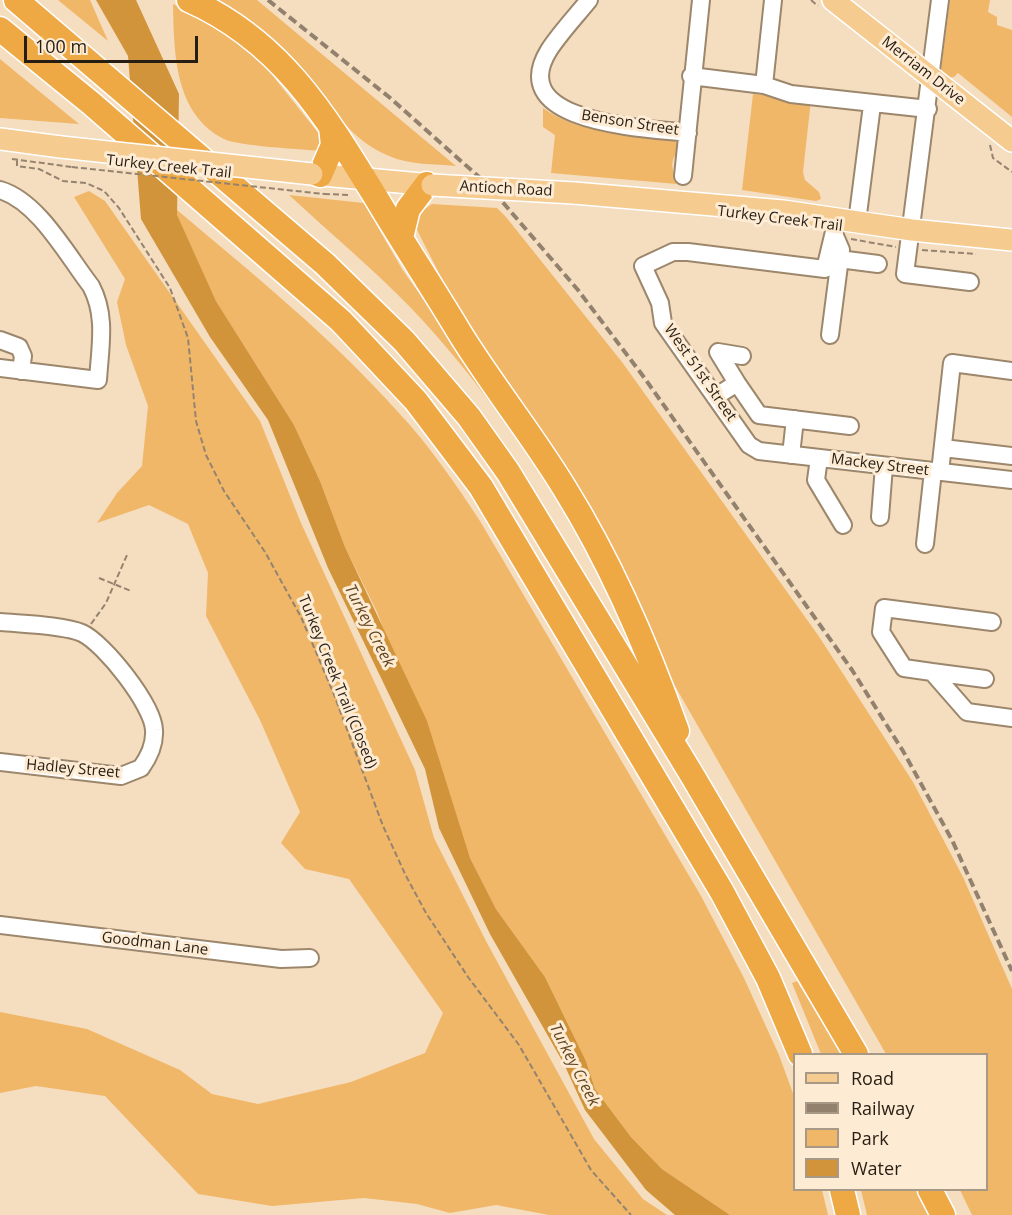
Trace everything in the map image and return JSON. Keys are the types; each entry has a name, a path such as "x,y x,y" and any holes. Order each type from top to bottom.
{"highway":[{"path":"16,0 359,296 404,340 468,417 508,472 692,775 855,1053"},
{"path":"189,0 226,19 272,55 294,76 366,180 466,342 538,446 589,531 656,670 692,775"},
{"path":"0,29 92,104 306,290 374,354 416,401 481,487 722,892 768,978 800,1053"},
{"path":"0,37 24,50"},
{"path":"319,181 333,146 331,127"},
{"path":"402,238 408,209 429,185"},
{"path":"842,1191 848,1215"},
{"path":"931,1191 943,1215"}],"main road":[{"name":"Merriam Drive","path":"833,0 1012,141"},
{"name":"Antioch Road","path":"0,139 319,181 366,180 574,193 783,211 910,239 1012,240"}],"street":[{"name":"Benson Street","path":"589,0 548,51 542,70 541,83 549,99 561,109 576,115 620,124 688,133"},
{"path":"683,176 700,0"},
{"path":"764,85 773,0"},
{"path":"940,0 928,109 905,274 970,282"},
{"path":"691,76 764,85 791,94 872,105 928,109"},
{"path":"831,335 843,225 872,105"},
{"path":"0,190 14,194 31,207 91,286 102,311 98,380 0,368"},
{"name":"West 51st Street","path":"749,445 663,323 660,303 643,266 673,252 688,252 825,269 829,247 843,225"},
{"path":"839,259 878,264"},
{"path":"0,340 19,347 23,356 21,370"},
{"path":"742,356 718,352 759,415 850,426"},
{"path":"925,544 943,448 952,363 1012,371"},
{"path":"715,397 737,383"},
{"path":"791,455 795,419"},
{"name":"Mackey Street","path":"749,445 759,451 1012,480"},
{"path":"943,448 1012,456"},
{"path":"819,458 816,480 843,525"},
{"path":"880,517 885,466"},
{"path":"985,679 904,668 881,632 884,608 992,622"},
{"path":"0,622 79,631 85,635"},
{"name":"Hadley Street","path":"0,762 121,776 143,766 153,747 152,717 119,669 94,639 85,635"},
{"path":"932,672 967,712 1012,718"},
{"name":"Goodman Lane","path":"0,926 281,959 310,958"}],"path":[{"name":"Turkey Creek Trail","path":"12,159 72,167 319,181"},
{"name":"Turkey Creek Trail (Closed)","path":"17,160 17,166 39,169 63,181 86,183 104,191 119,208 170,288 188,338 196,421 206,455 224,491 265,552 301,617 333,692 383,826 406,876 426,913 468,976 519,1045 591,1170 631,1215"},
{"name":"Turkey Creek Trail","path":"843,225 879,246 910,239 986,255"},
{"path":"85,635 114,586 127,555"},
{"path":"99,578 131,591"}],"green space":[{"path":"58,0 90,0 108,41"},
{"path":"213,0 257,0 456,166 405,161 375,149 344,124 291,56 255,25"},
{"path":"950,0 990,0 988,12 997,17 997,25 1012,30 1012,117 958,73 954,77 947,78 941,70"},
{"path":"173,4 212,22 261,61 320,135 320,151 231,141 207,128 195,114 186,98 180,80 174,42"},
{"path":"0,59 79,124 0,118"},
{"path":"753,94 811,100 803,172 805,180 819,192 821,199 816,201 742,190"},
{"path":"543,108 557,117 587,128 670,139 683,145 672,163 677,184 551,173 555,135 543,127"},
{"path":"89,191 105,201 260,421 301,523 415,770 434,838 487,943 594,1139 643,1199 667,1215 549,1215 496,1205 450,1213 417,1204 364,1198 272,1206 198,1194 105,1096 36,1086 0,1093 0,1012 87,1029 180,1070 212,1094 258,1104 351,1082 425,1053 443,1013 349,879 305,869 281,843 300,812 260,720 206,616 208,573 188,524 149,505 97,523 117,493 142,466 148,406 126,345 117,302 125,279 74,197"},
{"path":"289,195 364,203 402,269 546,474 579,536 501,417 457,360 396,293"},
{"path":"432,204 497,208 506,217 622,362 818,635 913,782 963,877 1012,989 1012,1215 972,1215 960,1191 988,1191 988,1053 885,1053 445,285 415,226 416,215"},
{"path":"177,210 291,307 372,384 431,451 480,521 701,896 744,978 779,1055 793,1093 793,1191 822,1191 828,1215 730,1215 662,1169 631,1137 595,1089 586,1061 545,977 496,909 470,858 377,612 345,547 320,481 294,425 216,301 176,215"},
{"path":"797,981 840,1053 821,1053 792,983"},
{"path":"861,1191 918,1191 930,1215 867,1215"}],"water":[{"name":"Turkey Creek","path":"96,0 136,0 179,94 177,215 216,301 294,425 320,481 345,547 427,721 470,858 496,909 545,977 586,1061 595,1089 631,1137 662,1169 730,1215 675,1215 646,1190 585,1110 564,1064 490,934 439,828 425,769 328,568 268,420 210,337 141,219 128,56"}],"railway":[{"path":"268,0 389,97 488,185 578,290 643,376 852,670 903,751 952,840 1012,971"}]}
